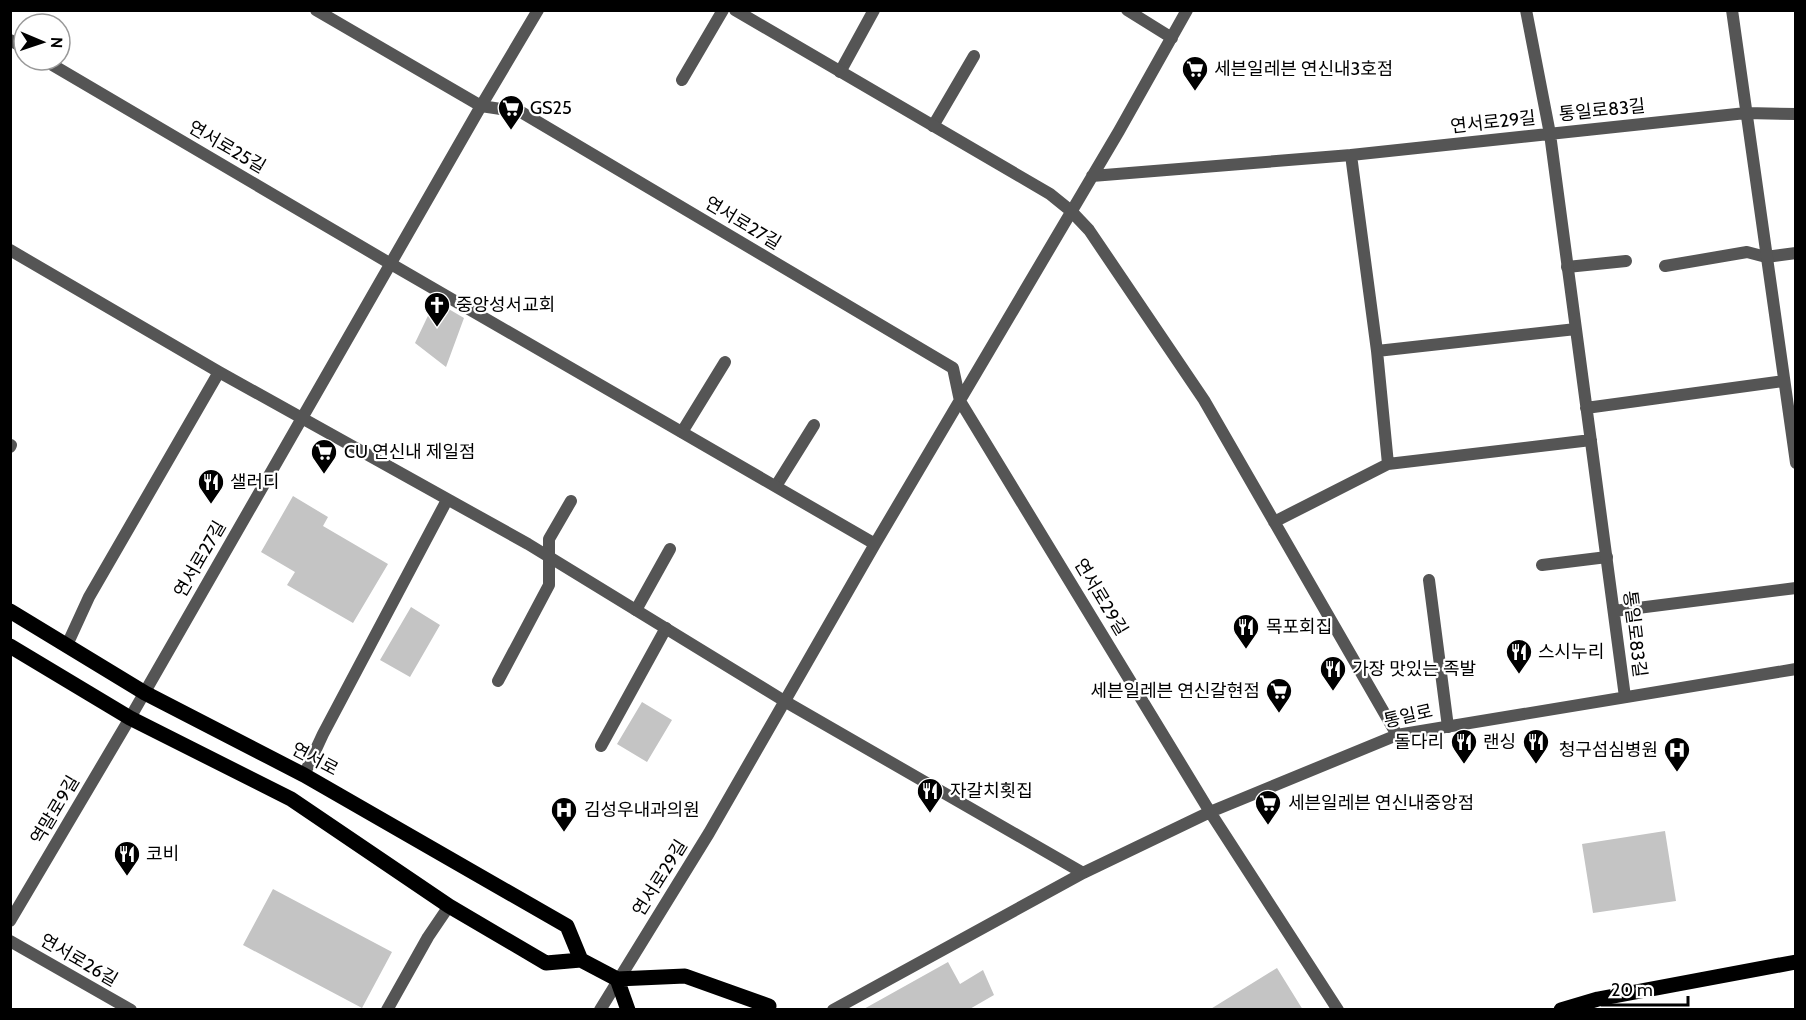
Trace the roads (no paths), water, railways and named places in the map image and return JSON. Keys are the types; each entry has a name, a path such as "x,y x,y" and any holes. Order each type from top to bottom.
{"main road":[{"name":"연서로","path":"10,611 145,693 304,775 567,926 581,960"},
{"path":"10,646 130,718 291,799 449,906 546,963 581,960 617,979 685,976 774,1008"},
{"path":"1561,1010 1598,999 1796,962"},
{"path":"617,979 628,1010"}],"street":[{"name":"연서로27길","path":"316,10 481,106 520,112 953,368 960,401"},
{"name":"연서로27길","path":"130,718 538,10"},
{"path":"682,80 723,10"},
{"path":"840,72 874,10"},
{"path":"1127,10 1172,38"},
{"name":"연서로29길","path":"600,1010 709,833 786,702 875,544 1187,10"},
{"name":"연서로29길","path":"1092,176 1351,155 1550,134 1526,10"},
{"path":"1732,10 1796,463"},
{"path":"736,11 1050,194 1089,230 1204,400 1396,735"},
{"path":"933,126 974,56"},
{"name":"연서로25길","path":"64,72 391,264"},
{"name":"통일로83길","path":"1796,114 1746,113 1550,134 1625,697 1796,669"},
{"path":"1351,155 1377,351 1388,464"},
{"path":"10,250 219,372 548,556 786,702 1083,873"},
{"path":"1665,266 1747,252 1766,257 1796,253"},
{"path":"1568,267 1626,261"},
{"path":"391,264 875,544"},
{"path":"1377,351 1576,328"},
{"path":"682,432 725,362"},
{"path":"68,645 87,600 219,372"},
{"path":"1586,408 1784,381"},
{"name":"연서로29길","path":"960,401 1210,812"},
{"path":"776,486 814,424"},
{"path":"1274,522 1388,464 1591,440"},
{"path":"304,775 323,734 447,500"},
{"path":"498,681 549,585 549,539 571,501"},
{"path":"636,610 670,549"},
{"path":"1542,565 1607,557"},
{"path":"1429,580 1448,727"},
{"path":"1614,611 1796,588"},
{"path":"601,746 666,628"},
{"name":"통일로","path":"832,1010 1083,873 1210,812 1396,735 1625,697"},
{"name":"역말로9길","path":"10,921 130,718"},
{"path":"1210,812 1338,1010"},
{"path":"387,1010 428,937 449,906"},
{"name":"연서로26길","path":"10,941 131,1010"}],"place":[{"name":"세븐일레븐 연신내3호점","path":"1195,92"},
{"name":"GS25","path":"511,131"},
{"name":"중앙성서교회","path":"437,328"},
{"name":"CU 연신내 제일점","path":"324,475"},
{"name":"샐러디","path":"211,505"},
{"name":"목포회집","path":"1246,650"},
{"name":"스시누리","path":"1519,675"},
{"name":"가장 맛있는 족발","path":"1333,692"},
{"name":"세븐일레븐 연신갈현점","path":"1279,714"},
{"name":"돌다리","path":"1464,765"},
{"name":"랜싱","path":"1536,765"},
{"name":"청구섬심병원","path":"1677,773"},
{"name":"자갈치횟집","path":"930,814"},
{"name":"세븐일레븐 연신내중앙점","path":"1268,826"},
{"name":"김성우내과의원","path":"564,833"},
{"name":"코비","path":"127,877"}]}
